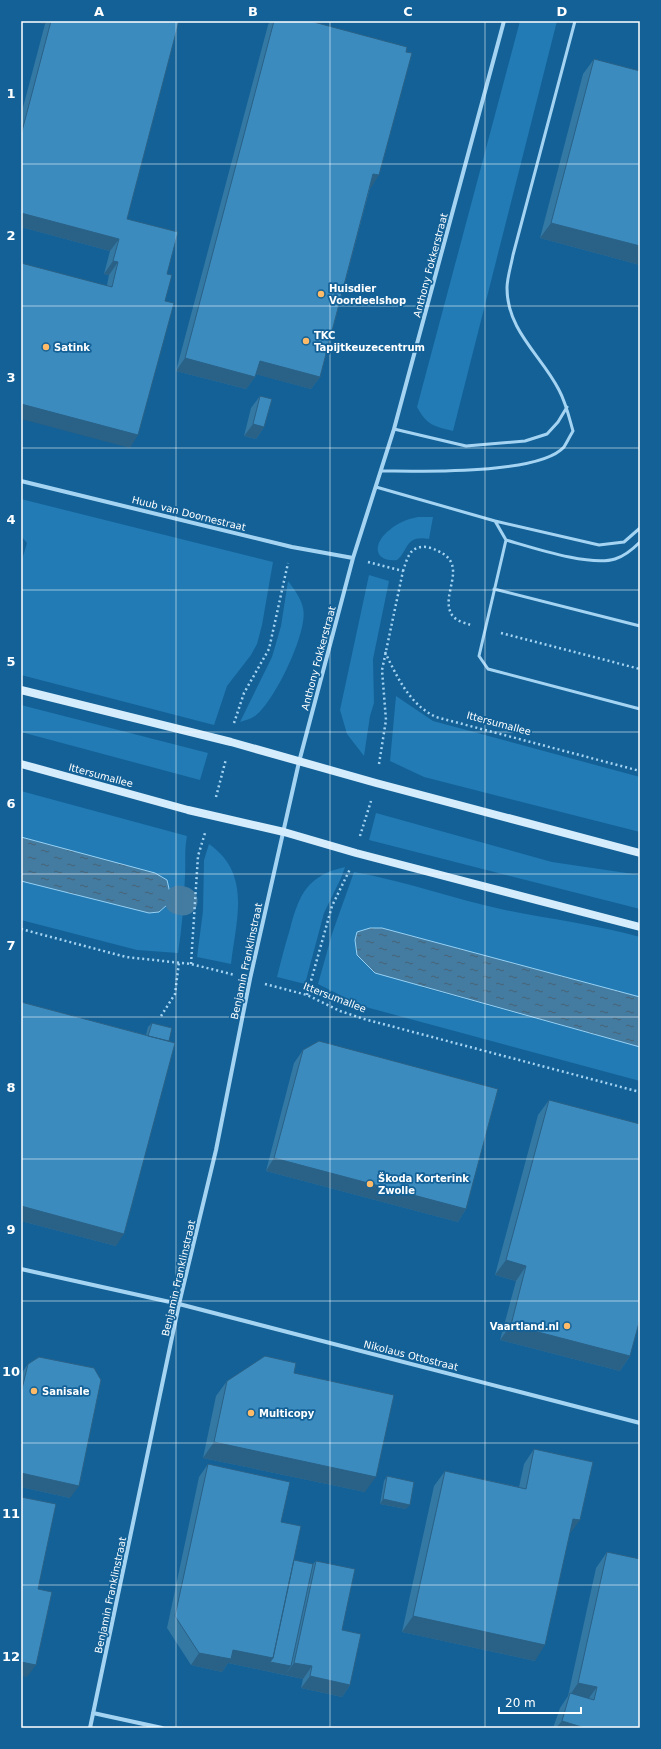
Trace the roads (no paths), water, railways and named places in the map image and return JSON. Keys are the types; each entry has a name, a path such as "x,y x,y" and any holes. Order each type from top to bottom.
{"main road":[{"path":"21,690 231,742 376,783 640,853"},
{"name":"Ittersumallee","path":"21,764 188,810 284,832 356,853 640,927"}],"street":[{"name":"Anthony Fokkerstraat","path":"284,832 299,762 353,558 394,430 504,21"},
{"name":"Huub van Doornestraat","path":"21,481 292,547 353,558"},
{"name":"Benjamin Franklinstraat","path":"90,1728 179,1304 216,1150 250,979 284,832"},
{"name":"Nikolaus Ottostraat","path":"21,1269 179,1304 640,1423"},
{"path":"93,1713 162,1728"}],"lane":[{"path":"381,471 491,469 547,458 563,447 573,431 567,407 559,390 526,344 512,317 507,289 512,255 575,21"},
{"path":"394,430 466,446 525,441 548,434 558,422 567,407"},
{"path":"376,487 495,520 599,545 624,542 640,528"},
{"path":"495,520 506,540 479,656 488,669 640,709"},
{"path":"506,540 596,561 614,560 629,553 640,542"},
{"path":"494,589 640,626"}],"water":[{"path":"21,837 155,873 167,880 170,893 181,895 178,906 167,905 159,912 149,913 21,881"},
{"path":"370,928 382,928 640,997 640,1047 375,973 357,955 355,940 357,932"}],"waterway":[{"path":"179,900 183,901"}],"place":[{"name":"Huisdier Voordeelshop","path":"321,294"},
{"name":"TKC Tapijtkeuzecentrum","path":"306,341"},
{"name":"Satink","path":"46,347"},
{"name":"Škoda Korterink Zwolle","path":"370,1184"},
{"name":"Vaartland.nl","path":"567,1326"},
{"name":"Sanisale","path":"34,1391"},
{"name":"Multicopy","path":"251,1413"}]}
